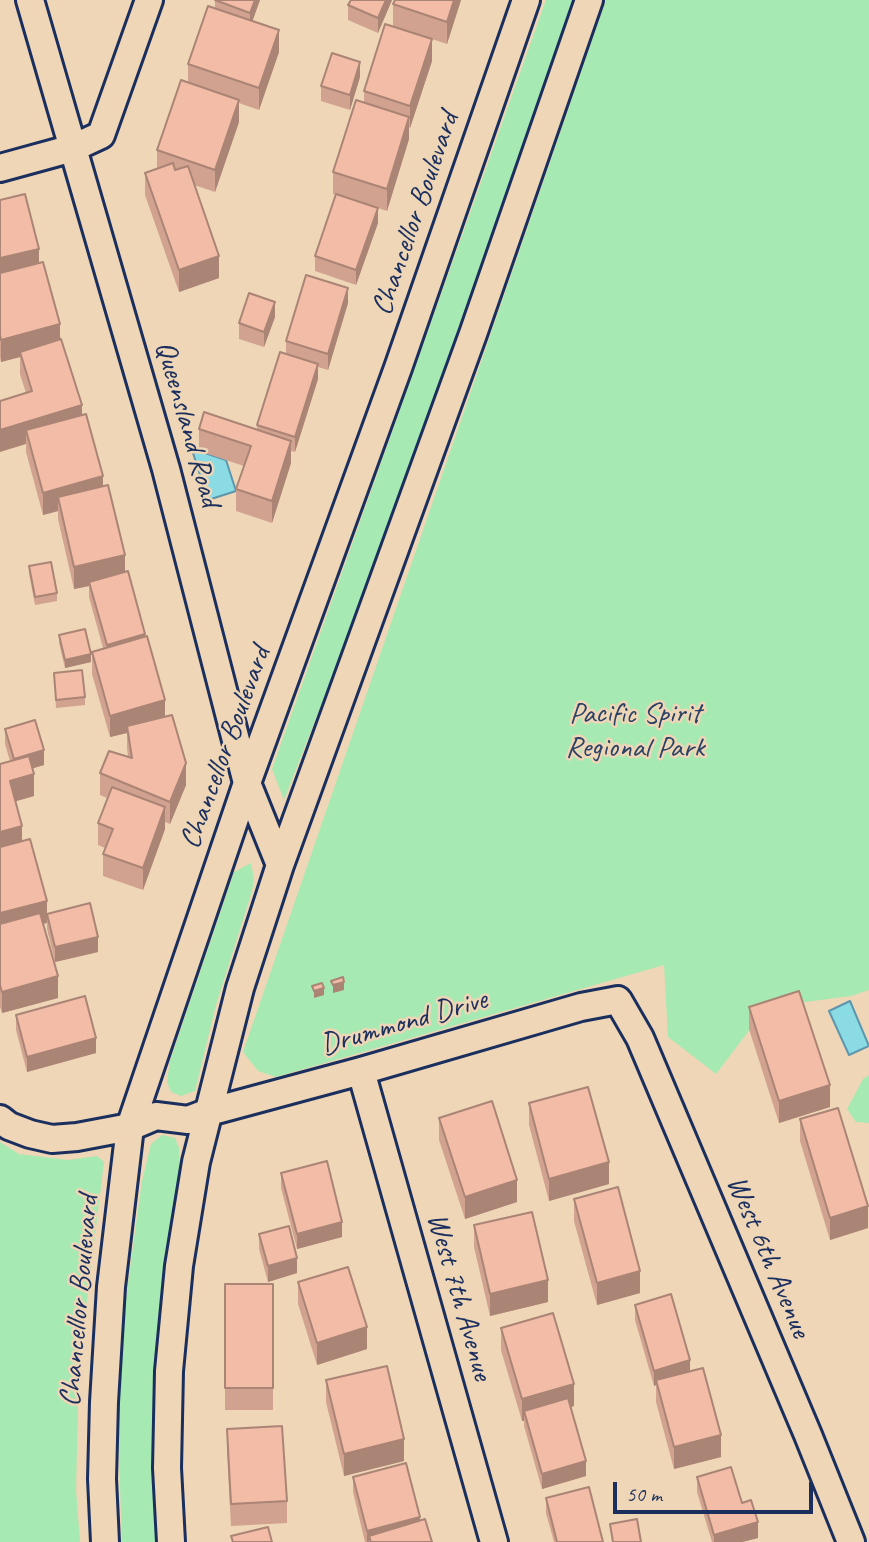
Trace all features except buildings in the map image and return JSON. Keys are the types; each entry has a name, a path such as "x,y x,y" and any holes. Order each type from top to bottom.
{"street":[{"name":"Queensland Road","path":"30,0 166,469 247,783 280,865"},
{"path":"0,167 73,148 101,135 149,0"},
{"name":"Chancellor Boulevard","path":"105,1542 102,1479 107,1351 111,1287 130,1127 247,783 398,368 526,0"},
{"path":"171,1542 167,1468 169,1371 179,1266 196,1162 240,988 280,865 473,334 589,0"},
{"name":"Drummond Drive","path":"0,1119 9,1126 52,1139 130,1127 156,1116 188,1120 581,1007 618,1000"},
{"name":"West 6th Avenue","path":"618,1000 640,1038 851,1542"},
{"name":"West 7th Avenue","path":"360,1071 494,1542"}],"green space":[{"path":"546,0 574,0 360,606 284,800 272,769"},
{"name":"Pacific Spirit Regional Park","path":"606,0 869,0 869,990 851,996 767,1007 716,1074 668,1037 664,965 276,1077 258,1071 243,1052"},
{"path":"251,863 254,879 252,891 216,1005 195,1091 181,1096 171,1092 167,1082 170,1061 234,872"},
{"path":"869,1075 869,1123 856,1122 847,1109 863,1079"},
{"path":"162,1135 175,1138 179,1148 179,1176 163,1288 155,1392 154,1485 158,1542 122,1542 117,1403 123,1320 142,1181 151,1144"},
{"path":"0,1142 19,1154 68,1160 97,1156 104,1162 79,1365 76,1490 80,1542 0,1542"}],"water":[{"path":"199,451 226,460 236,491 208,500 193,453"},
{"path":"850,1001 869,1046 849,1055 829,1011"}]}
